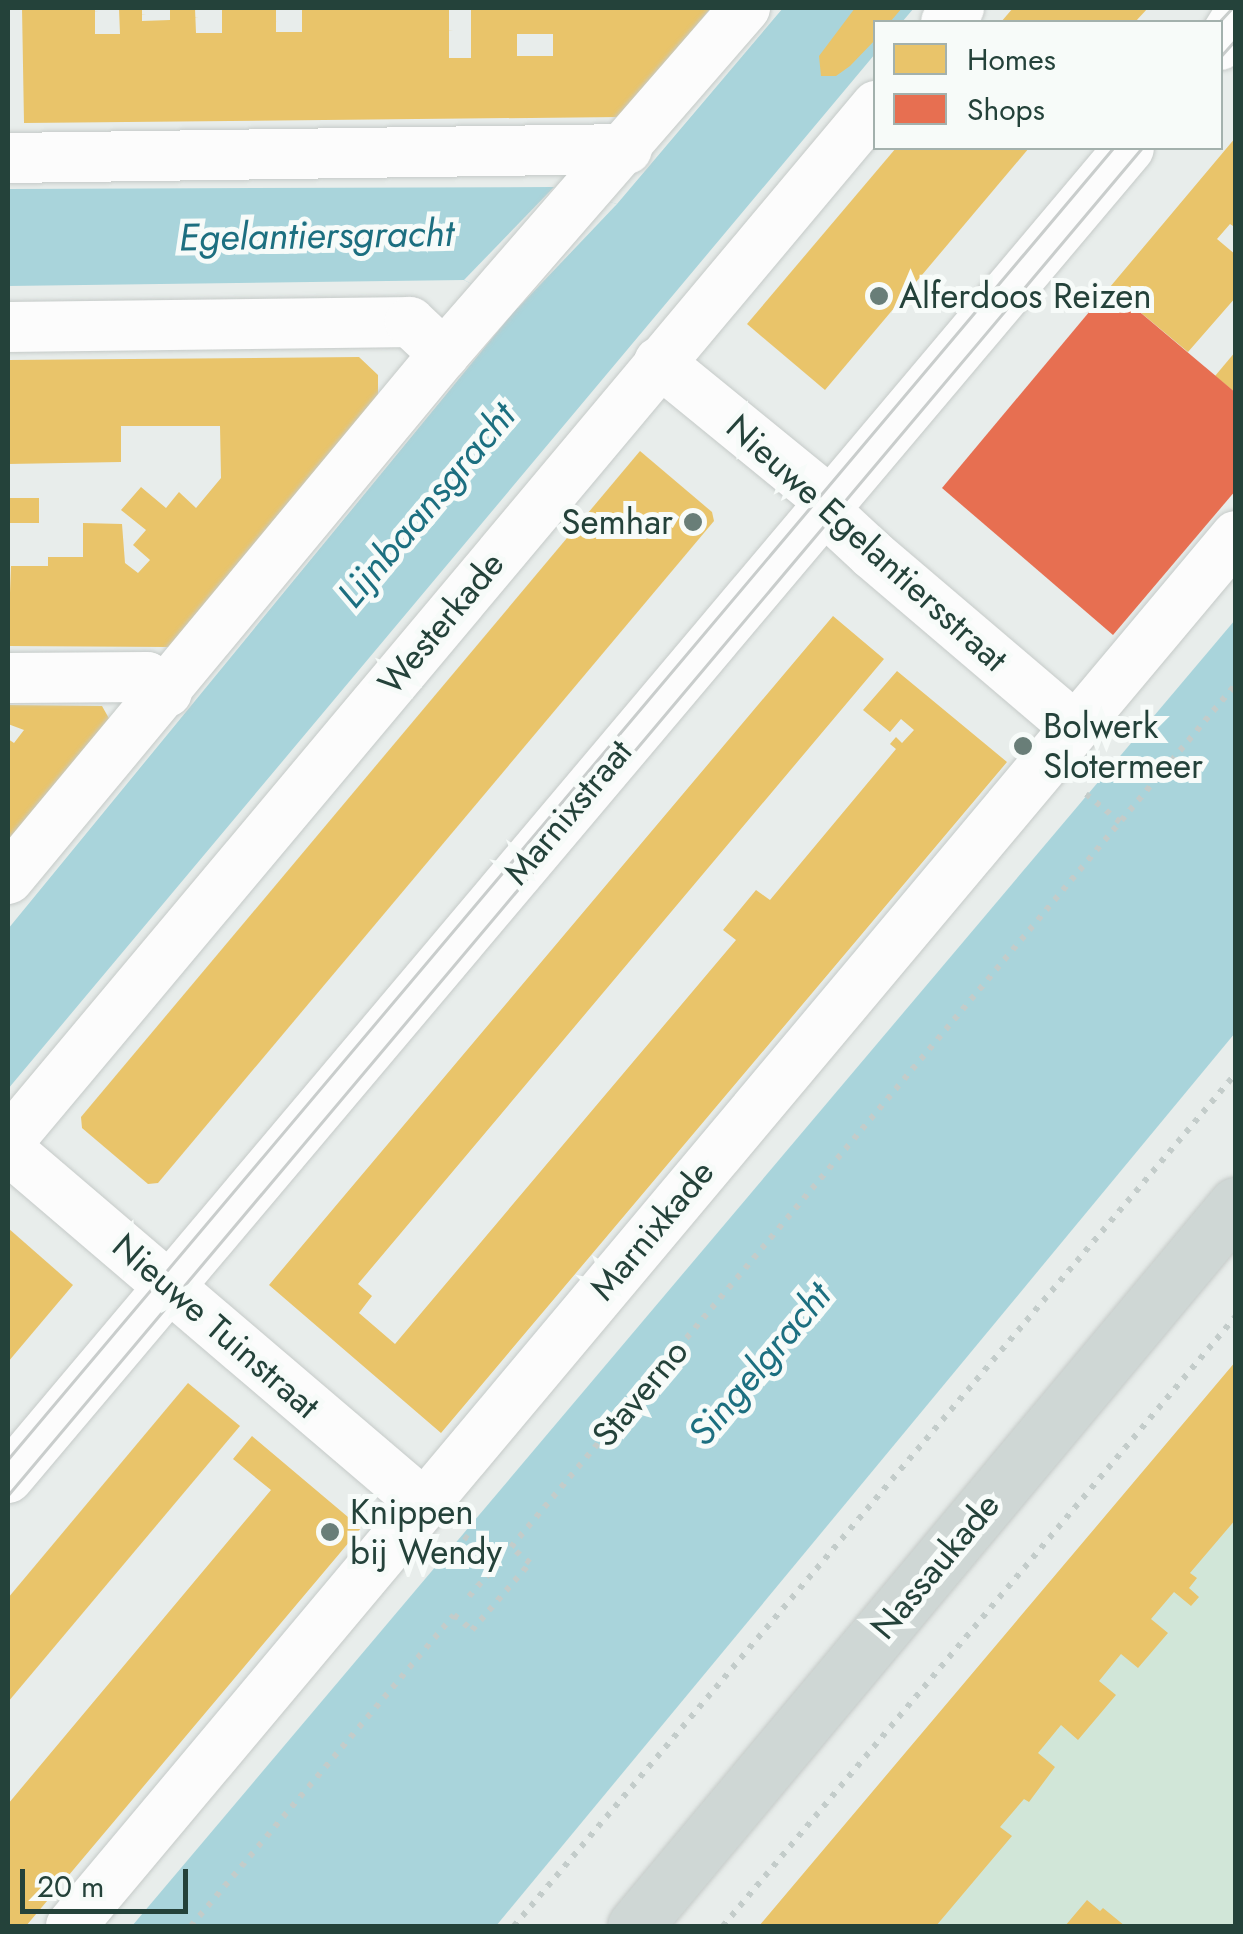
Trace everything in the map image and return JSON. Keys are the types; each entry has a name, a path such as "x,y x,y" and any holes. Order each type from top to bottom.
{"main road":[{"name":"Nassaukade","path":"635,1926 1236,1205"}],"street":[{"path":"8,879 444,354 588,194 745,8"},
{"name":"Westerkade","path":"8,1145 873,110"},
{"path":"8,158 626,149"},
{"name":"Marnixstraat","path":"8,1478 1126,150"},
{"path":"8,327 410,322 444,354"},
{"name":"Nieuwe Egelantiersstraat","path":"659,362 821,494 826,506 874,555 1073,725"},
{"name":"Marnixkade","path":"70,1926 1073,725 1236,536"},
{"path":"8,678 147,677 167,692"},
{"name":"Nieuwe Tuinstraat","path":"8,1145 424,1504"}],"path":[{"name":"Staverno","path":"190,1926 454,1614 472,1630 530,1563 511,1547 1236,684"},
{"path":"1086,794 1120,822"},
{"path":"514,1926 1236,1073"},
{"path":"723,1926 1236,1316"},
{"path":"466,1600 498,1564"}],"green space":[{"path":"1235,1504 1235,1926 886,1926"}],"water":[{"path":"783,8 914,8 904,20 873,20 873,56 8,1089 8,929 517,308 464,280 8,286 8,189 554,187 617,204"},
{"name":"Singelgracht","path":"1235,620 1235,1033 496,1926 132,1926"}],"pier":[{"path":"554,187 617,204 518,308 464,280"}],"building: Homes":[{"path":"22,8 95,8 95,34 120,34 119,8 142,8 142,21 170,20 170,8 195,8 196,33 222,33 222,8 276,8 276,32 302,32 302,8 449,8 449,58 471,58 471,8 711,8 620,117 24,123","holes":["517,34 553,34 553,56 517,56"]},
{"path":"855,8 902,8 892,20 873,20 873,42 836,76 821,76 819,56"},
{"path":"1013,8 1148,8 1137,20 1003,20"},
{"path":"1236,137 1236,228 1230,224 1217,239 1236,255 1236,297 1188,352 1110,287"},
{"path":"894,150 1027,150 825,390 747,324"},
{"path":"1236,351 1236,393 1215,376"},
{"path":"359,357 378,375 378,407 170,647 8,646 11,566 48,566 48,557 83,557 83,523 122,524 125,563 138,573 150,560 133,545 146,530 121,510 141,487 166,508 179,492 196,508 221,478 220,426 121,426 121,462 8,464 8,360"},
{"path":"640,451 712,512 714,521 158,1183 148,1184 82,1128 81,1117"},
{"path":"10,498 39,498 39,523 10,523"},
{"path":"833,616 884,659 358,1284 372,1296 359,1313 395,1344 736,940 723,930 756,890 770,900 896,749 890,744 896,737 902,743 914,730 901,719 890,732 863,710 897,671 1007,762 441,1433 269,1285"},
{"path":"8,705 102,706 111,722 8,842 8,739 14,743 24,730 8,724"},
{"path":"8,1228 73,1285 8,1362"},
{"path":"1236,1361 1236,1519 1190,1573 1197,1578 1189,1588 1199,1597 1191,1606 1174,1592 1151,1619 1168,1633 1138,1668 1121,1654 1099,1681 1116,1695 1078,1740 1061,1725 1038,1753 1055,1767 1029,1802 1024,1799 1000,1827 1012,1836 936,1926 759,1926"},
{"path":"188,1383 240,1426 8,1702 8,1598"},
{"path":"252,1436 361,1528 26,1926 8,1926 8,1804 271,1490 233,1459"},
{"path":"1087,1900 1100,1911 1103,1908 1125,1926 1065,1926"}],"building: Shops":[{"path":"1110,287 1236,393 1236,490 1113,635 942,488"}],"tram line":[{"path":"1221,20 1232,8"},
{"path":"1223,54 1236,39"},
{"path":"8,1459 1111,150"},
{"path":"8,1495 1140,150"}],"place":[{"name":"Alferdoos Reizen","path":"879,296"},
{"name":"Semhar","path":"693,522"},
{"name":"Bolwerk Slotermeer","path":"1023,746"},
{"name":"Knippen bij Wendy","path":"330,1532"}],"water label":[{"name":"Egelantiersgracht","path":"316,235"},
{"name":"Lijnbaansgracht","path":"426,505"}]}
